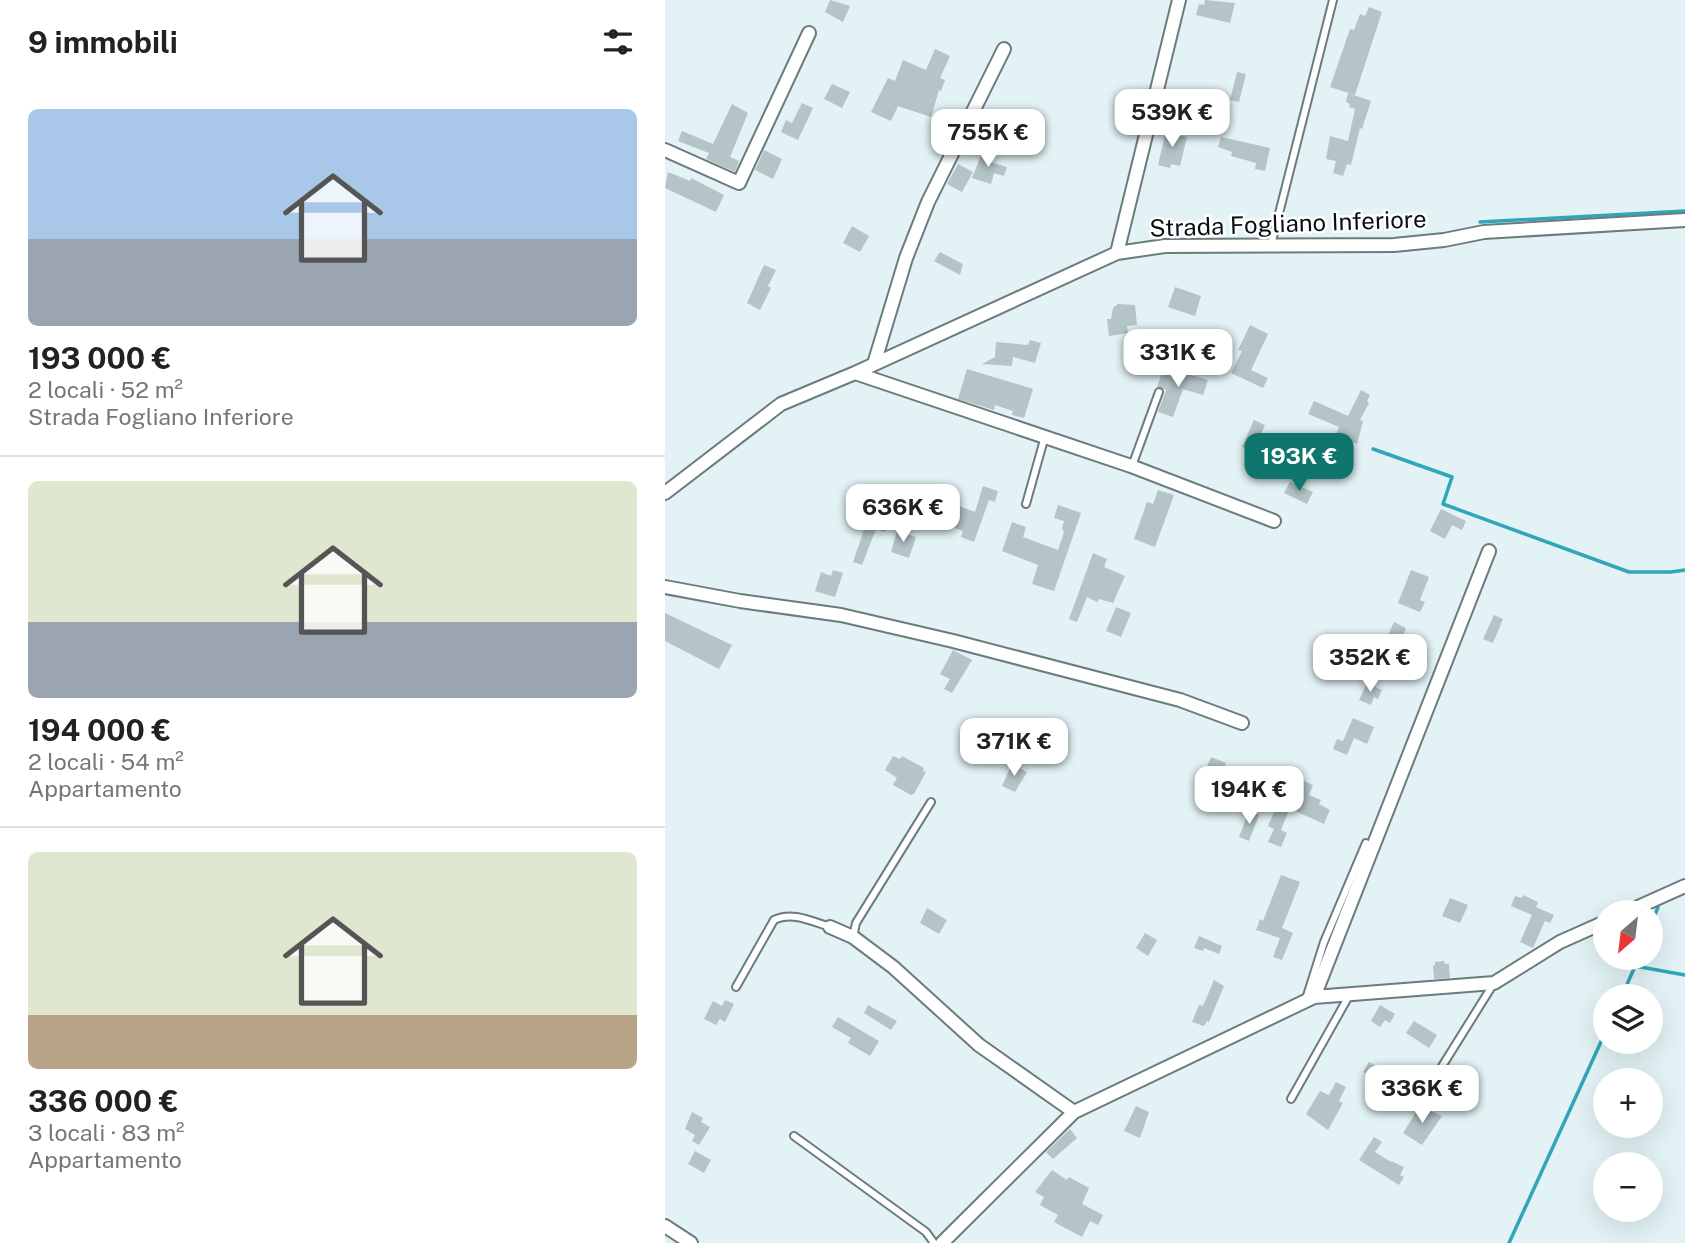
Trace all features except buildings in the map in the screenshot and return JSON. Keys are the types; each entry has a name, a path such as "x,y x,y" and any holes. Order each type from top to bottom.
{"street":[{"path":"1117,253 1179,0"},
{"path":"665,150 739,183 809,33"},
{"path":"874,365 906,258 928,202 1004,49"},
{"name":"Strada Fogliano Inferiore","path":"665,493 781,404 874,365 1117,253 1165,246 1394,245 1484,232 1685,220"},
{"path":"855,373 1131,466 1274,521"},
{"path":"1310,999 1489,551"},
{"path":"665,587 841,615 941,638 1180,700 1242,723"},
{"path":"1654,900 1685,886"},
{"path":"830,927 853,937 893,967 979,1045 1075,1112"},
{"path":"942,1243 1075,1112 1310,999 1494,983 1560,942 1593,927"},
{"path":"665,1226 691,1243"}],"lane":[{"path":"1271,245 1333,0"},
{"path":"1131,466 1159,392"},
{"path":"1025,504 1045,436"},
{"path":"853,937 856,923 931,802"},
{"path":"1310,999 1324,942 1366,843"},
{"path":"736,987 774,920 783,915 794,916 830,927"},
{"path":"1421,1100 1494,983"},
{"path":"1291,1099 1350,994"},
{"path":"793,1136 926,1232 935,1243"}],"waterway":[{"path":"1480,222 1685,211"},
{"path":"1373,449 1452,477 1443,504 1629,572 1685,570"},
{"path":"1627,984 1633,970"},
{"path":"1657,970 1685,975"},
{"path":"1509,1243 1595,1054"}]}
